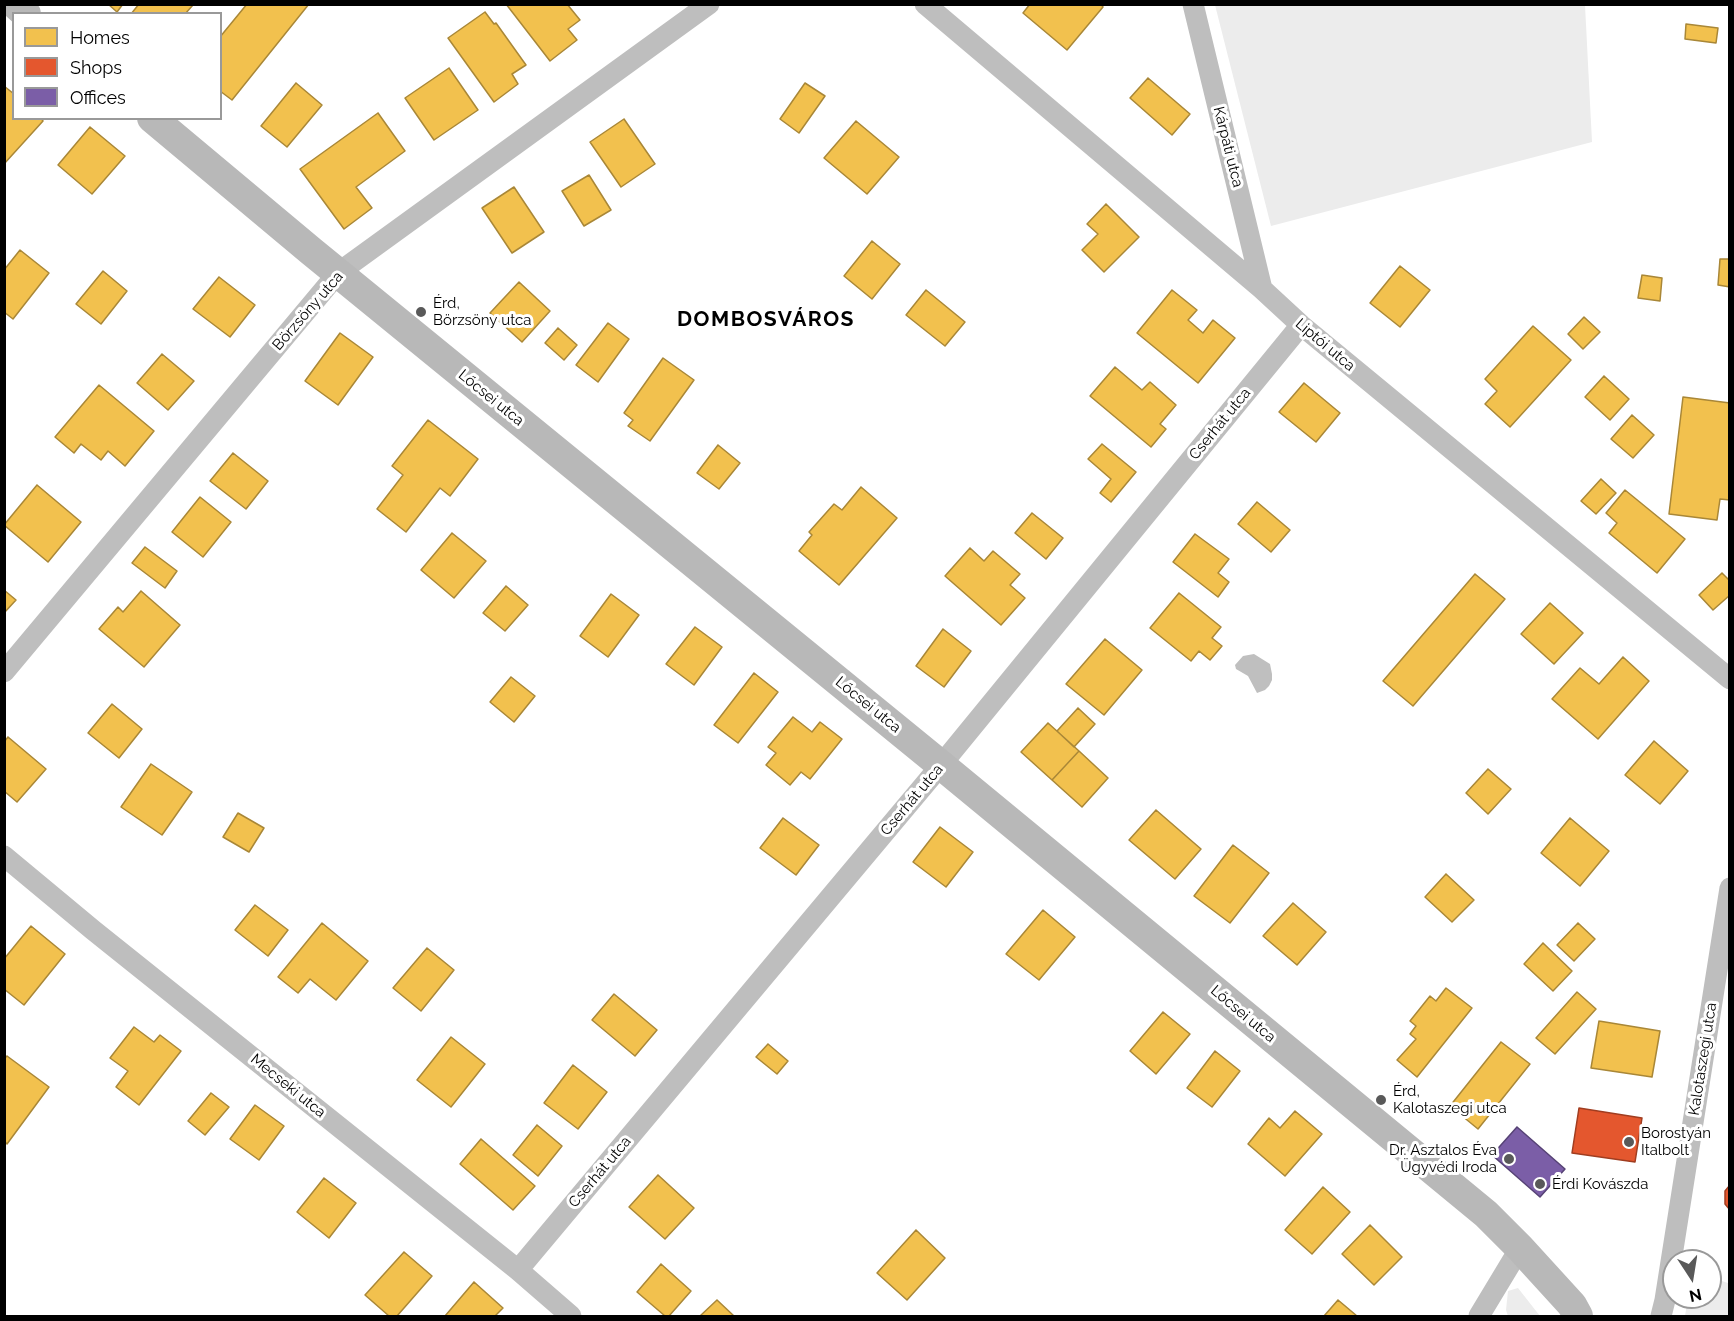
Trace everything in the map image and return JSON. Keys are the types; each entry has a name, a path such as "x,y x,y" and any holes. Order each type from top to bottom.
{"street":[{"name":"Börzsöny utca","path":"4,672 338,273 709,4"},
{"name":"Liptói utca","path":"925,4 1262,289 1301,325 1730,679"},
{"name":"Kárpáti utca","path":"1193,4 1262,289"},
{"name":"Lőcsei utca","path":"154,120 1486,1215 1580,1313"},
{"name":"Cserhát utca","path":"518,1270 941,765 1301,325"},
{"name":"Mecseki utca","path":"4,856 93,930 518,1270 571,1317"},
{"name":"Kalotaszegi utca","path":"1665,1311 1730,888"},
{"path":"1486,1312 1520,1248"}],"shaded area":[{"path":"1215,5 1585,5 1592,142 1271,226"},
{"path":"1254,654 1270,664 1272,674 1269,686 1257,693 1248,676 1236,669 1235,665 1243,656"},
{"path":"1722,1281 1728,1283 1729,1316 1685,1316 1686,1309 1722,1309"},
{"path":"1518,1288 1540,1316 1508,1316 1506,1310 1508,1291"}],"building: Homes":[{"path":"108,4 123,4 117,12"},
{"path":"139,4 193,5 187,12 133,12"},
{"path":"247,4 309,4 232,100 222,92 222,35"},
{"path":"506,4 567,4 580,20 568,29 577,40 550,61"},
{"path":"1030,4 1101,4 1103,7 1067,50 1023,13"},
{"path":"485,12 494,24 496,23 526,65 512,74 518,84 494,102 448,38"},
{"path":"1686,24 1718,28 1716,43 1685,39"},
{"path":"449,68 478,110 434,140 405,98"},
{"path":"1148,78 1190,114 1172,135 1130,98"},
{"path":"296,83 322,105 287,147 261,126"},
{"path":"805,83 825,96 799,133 780,119"},
{"path":"4,86 12,92 12,120 43,121 4,164"},
{"path":"378,113 405,151 356,187 372,208 344,229 300,169"},
{"path":"624,119 655,164 621,187 590,142"},
{"path":"856,121 899,157 867,194 824,158"},
{"path":"90,127 125,156 92,194 58,165"},
{"path":"589,175 611,210 584,226 562,191"},
{"path":"514,187 544,232 512,253 482,208"},
{"path":"1106,204 1139,237 1104,272 1082,250 1098,234 1087,224"},
{"path":"872,241 900,264 872,299 844,276"},
{"path":"20,250 49,273 13,319 4,312 4,270"},
{"path":"1720,259 1730,259 1730,287 1718,285"},
{"path":"1400,266 1430,290 1400,327 1370,303"},
{"path":"103,271 127,291 101,324 76,304"},
{"path":"1642,275 1662,278 1660,301 1638,298"},
{"path":"219,277 255,305 230,337 193,309"},
{"path":"519,282 550,311 522,342 490,313"},
{"path":"926,290 965,322 945,346 906,315"},
{"path":"1172,290 1197,310 1188,320 1203,333 1213,320 1235,338 1198,383 1137,333"},
{"path":"1584,317 1600,332 1583,349 1568,334"},
{"path":"608,323 629,339 598,382 576,365"},
{"path":"1533,326 1571,360 1510,427 1485,404 1497,391 1485,379"},
{"path":"558,328 577,345 564,360 545,343"},
{"path":"340,333 373,357 338,405 305,381"},
{"path":"162,354 194,381 168,410 137,383"},
{"path":"663,358 694,380 650,441 628,426 633,420 624,413"},
{"path":"1115,367 1142,390 1150,382 1176,405 1160,424 1166,429 1151,447 1090,396"},
{"path":"1604,376 1629,399 1610,420 1585,397"},
{"path":"1304,383 1340,413 1316,442 1279,412"},
{"path":"99,385 154,431 125,466 108,451 101,460 81,444 74,453 55,437"},
{"path":"1683,397 1730,403 1730,500 1720,499 1717,520 1669,514"},
{"path":"1632,415 1654,435 1633,458 1611,439"},
{"path":"428,420 478,459 450,496 440,488 406,532 377,509 403,475 392,466"},
{"path":"1102,444 1136,472 1111,502 1100,493 1111,479 1088,459"},
{"path":"718,445 740,463 719,489 697,473"},
{"path":"233,453 268,481 246,509 210,481"},
{"path":"1601,479 1616,493 1596,514 1581,501"},
{"path":"37,485 81,522 48,562 4,525"},
{"path":"861,487 897,518 839,585 799,551 812,535 809,532 834,504 842,510"},
{"path":"1625,490 1685,539 1657,573 1609,533 1617,523 1606,513"},
{"path":"200,497 231,522 203,557 172,532"},
{"path":"1257,502 1290,530 1271,552 1238,524"},
{"path":"1032,513 1063,538 1046,559 1015,533"},
{"path":"452,533 486,561 454,598 421,570"},
{"path":"1195,534 1229,559 1218,573 1229,582 1218,597 1173,562"},
{"path":"145,547 177,571 165,588 132,563"},
{"path":"970,548 984,561 993,551 1020,574 1010,585 1025,598 1001,625 945,576"},
{"path":"1722,573 1730,581 1730,595 1713,610 1699,595"},
{"path":"1475,574 1505,599 1413,706 1383,681"},
{"path":"506,586 528,605 505,631 483,613"},
{"path":"4,590 16,600 4,613"},
{"path":"141,591 180,625 144,667 99,629 118,607 123,612"},
{"path":"1179,593 1221,627 1212,638 1222,646 1210,660 1199,651 1191,661 1150,628"},
{"path":"611,594 639,615 608,657 580,636"},
{"path":"1550,603 1583,633 1554,664 1521,634"},
{"path":"695,627 722,647 694,685 666,664"},
{"path":"943,629 971,651 944,687 916,666"},
{"path":"1105,639 1142,670 1104,715 1066,684"},
{"path":"1623,657 1649,681 1598,739 1552,699 1580,668 1599,684"},
{"path":"754,673 778,692 738,743 714,725"},
{"path":"511,677 535,696 514,722 490,702"},
{"path":"112,704 142,729 119,758 88,733"},
{"path":"1078,708 1095,724 1074,747 1057,731"},
{"path":"793,717 812,732 820,722 842,739 810,779 801,772 790,785 766,765 776,753 768,747"},
{"path":"1048,723 1079,751 1052,780 1021,752"},
{"path":"8,737 46,769 17,802 4,791 4,742"},
{"path":"1654,741 1688,771 1660,804 1625,775"},
{"path":"1079,751 1108,778 1082,807 1052,780"},
{"path":"151,764 192,792 162,835 121,807"},
{"path":"1488,769 1511,789 1488,814 1466,793"},
{"path":"1156,810 1201,849 1175,879 1129,840"},
{"path":"238,813 264,828 249,852 223,837"},
{"path":"783,818 819,845 796,875 760,848"},
{"path":"1570,818 1609,851 1580,886 1541,853"},
{"path":"940,827 973,852 946,887 913,862"},
{"path":"1233,845 1269,873 1230,923 1194,896"},
{"path":"1446,874 1474,900 1452,922 1425,897"},
{"path":"1293,903 1326,932 1297,965 1263,936"},
{"path":"255,905 288,930 268,956 235,930"},
{"path":"1043,910 1075,937 1039,980 1006,954"},
{"path":"322,923 368,961 336,1000 310,979 298,993 278,977"},
{"path":"1578,923 1595,939 1574,961 1557,945"},
{"path":"31,926 65,954 24,1005 4,989 4,959"},
{"path":"1543,943 1572,971 1553,991 1524,964"},
{"path":"427,948 454,970 421,1011 393,988"},
{"path":"1446,988 1472,1008 1417,1077 1397,1060 1416,1039 1410,1034 1416,1026 1410,1021 1430,996 1436,1001"},
{"path":"1577,992 1596,1009 1555,1054 1536,1038"},
{"path":"614,994 657,1030 635,1056 592,1020"},
{"path":"1163,1012 1190,1034 1156,1074 1130,1051"},
{"path":"1599,1021 1660,1031 1652,1077 1591,1068"},
{"path":"134,1027 154,1042 160,1035 181,1051 139,1105 116,1087 128,1071 110,1058"},
{"path":"451,1037 485,1064 451,1107 417,1080"},
{"path":"1501,1042 1530,1064 1478,1129 1450,1106"},
{"path":"768,1044 788,1061 777,1074 756,1057"},
{"path":"1215,1051 1240,1071 1212,1107 1187,1088"},
{"path":"7,1056 49,1087 7,1144 4,1141 4,1059"},
{"path":"573,1065 607,1092 578,1129 544,1103"},
{"path":"211,1093 229,1107 205,1135 188,1121"},
{"path":"255,1105 284,1126 259,1160 230,1139"},
{"path":"1295,1111 1322,1134 1285,1176 1248,1144 1269,1118 1280,1128"},
{"path":"537,1125 562,1146 538,1176 513,1155"},
{"path":"481,1139 535,1186 513,1210 460,1164"},
{"path":"658,1175 694,1208 665,1239 629,1207"},
{"path":"324,1178 356,1203 329,1238 297,1212"},
{"path":"1323,1187 1350,1212 1312,1254 1285,1230"},
{"path":"1370,1225 1402,1257 1374,1285 1342,1254"},
{"path":"916,1230 945,1258 907,1300 877,1273"},
{"path":"404,1252 432,1276 397,1316 389,1316 365,1295"},
{"path":"661,1264 691,1291 669,1316 665,1316 637,1292"},
{"path":"474,1282 503,1308 495,1316 445,1316"},
{"path":"717,1300 734,1316 700,1316"},
{"path":"1338,1300 1357,1316 1324,1316"}],"building: Shops":[{"path":"1579,1108 1642,1118 1635,1162 1572,1153"},
{"path":"1730,1185 1730,1210 1725,1204 1725,1191"}],"building: Offices":[{"path":"1517,1127 1565,1169 1540,1197 1492,1155"}],"place":[{"name":"Érd, Börzsöny utca","path":"421,312"},
{"name":"Érd, Kalotaszegi utca","path":"1381,1100"},
{"name":"Borostyán Italbolt","path":"1629,1142"},
{"name":"Dr. Asztalos Éva Ügyvédi Iroda","path":"1509,1159"},
{"name":"Érdi Kovászda","path":"1540,1184"}],"district":[{"name":"DOMBOSVÁROS","path":"766,320"}]}
